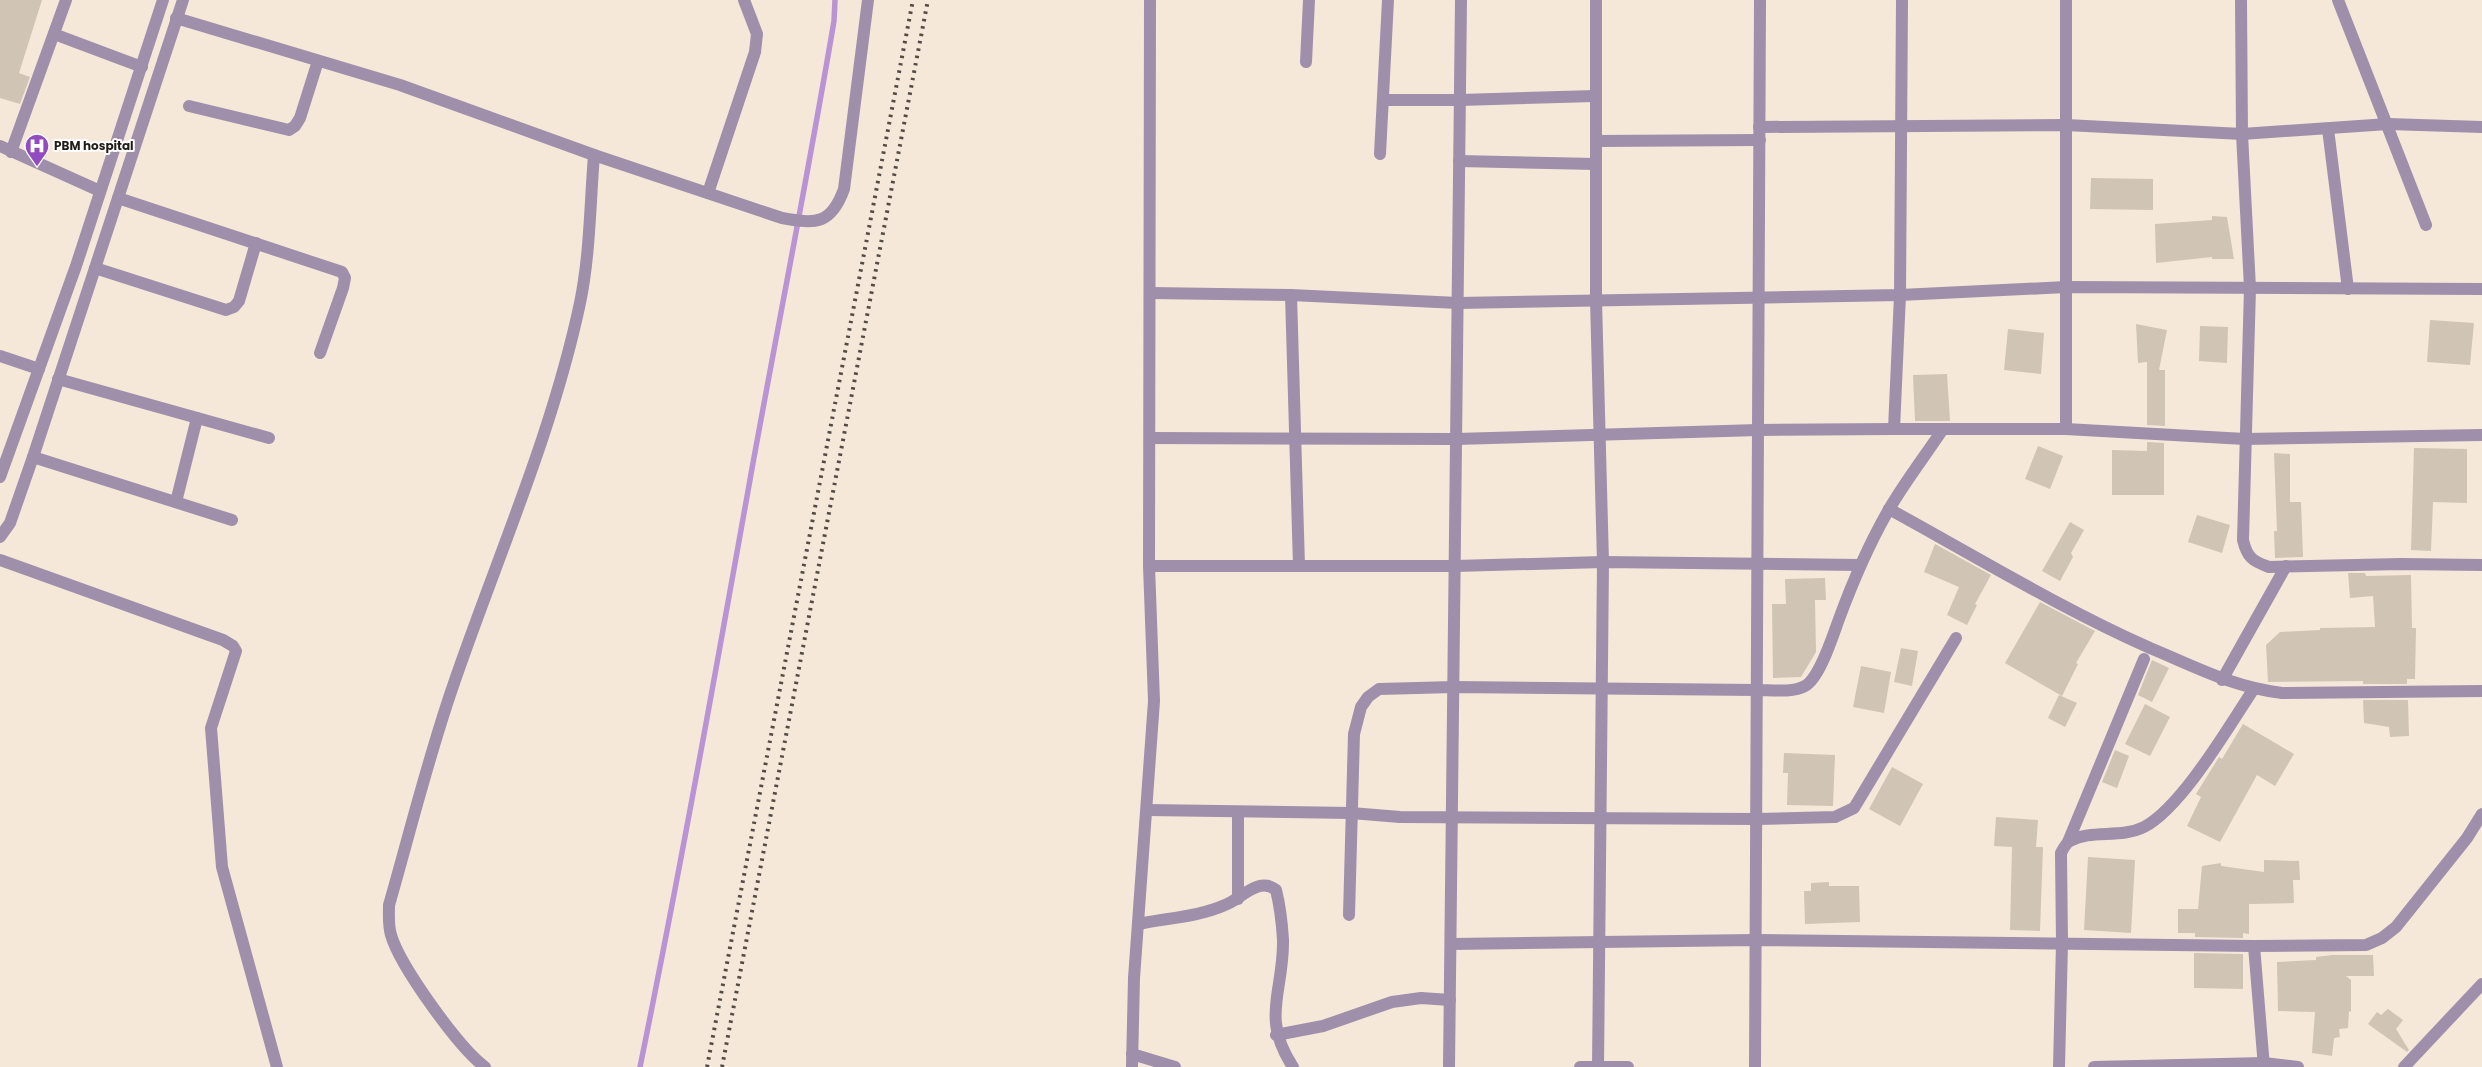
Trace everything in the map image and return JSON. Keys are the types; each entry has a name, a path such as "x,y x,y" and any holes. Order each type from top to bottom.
{"street":[{"path":"66,0 54,34 6,149 100,191"},
{"path":"0,477 100,191 163,0"},
{"path":"0,537 10,522 33,457 183,0"},
{"path":"176,18 400,85 594,155 782,218 810,223 828,216 838,205 844,189 868,0"},
{"path":"1150,0 1149,566 1154,701 1138,924 1132,1061 1175,1067"},
{"path":"1306,62 1309,0"},
{"path":"1380,154 1388,0"},
{"path":"1450,1067 1461,0"},
{"path":"1596,0 1596,300 1598,436 1603,562 1598,1067"},
{"path":"1755,1067 1757,298 1760,0"},
{"path":"1894,429 1900,295 1902,0"},
{"path":"2066,0 2066,429"},
{"path":"2241,0 2242,134 2250,288 2243,540 2246,553 2254,562 2269,567 2401,564 2482,565"},
{"path":"2338,0 2388,124 2426,226"},
{"path":"708,193 755,52 757,34 741,1"},
{"path":"54,34 142,67"},
{"path":"189,106 289,130 295,126 300,118 318,61"},
{"path":"1384,100 1595,96"},
{"path":"1759,127 2066,125 2242,134 2388,124 2482,127"},
{"path":"2328,129 2348,289"},
{"path":"1596,141 1760,140"},
{"path":"485,1067 462,1046 443,1022 396,948 388,920 389,905 452,688 546,426 571,338 580,302 586,262 594,155"},
{"path":"1459,161 1596,164"},
{"path":"118,198 256,242 342,272 345,278 343,288 320,353"},
{"path":"95,268 226,310 234,307 239,301 256,242"},
{"path":"1150,293 1291,295 1458,303 1900,295 2066,287 2482,289"},
{"path":"1291,295 1299,566"},
{"path":"0,356 39,369"},
{"path":"58,379 269,438"},
{"path":"176,502 197,418"},
{"path":"1150,438 1456,439 1758,430 1894,429 2066,429 2245,439 2482,435"},
{"path":"1348,915 1354,734 1361,707 1368,696 1379,689 1454,687 1756,690 1793,689 1806,686 1814,677 1829,646 1860,565 1889,509 1943,430"},
{"path":"33,457 232,520"},
{"path":"1889,509 2092,622 2222,680 2253,690 2282,693 2482,691"},
{"path":"0,560 223,640 233,646 236,658 221,691 211,728 222,867 276,1067"},
{"path":"1149,566 1455,566 1603,562 1860,565"},
{"path":"2222,680 2286,566"},
{"path":"1147,810 1351,813 1400,817 1756,819 1835,816 1854,808 1956,638"},
{"path":"2059,1067 2062,943 2061,853 2068,842 2144,659"},
{"path":"2068,842 2085,836 2120,835 2144,827 2166,812 2204,762 2253,690"},
{"path":"1238,812 1238,899"},
{"path":"1451,944 1755,940 2254,946 2366,945 2382,938 2396,927 2467,838 2482,814"},
{"path":"1138,924 1213,910 1238,899 1249,890 1262,885 1271,886 1276,890 1283,940 1274,1016 1276,1034 1289,1066"},
{"path":"2254,946 2264,1065"},
{"path":"2404,1067 2482,984"},
{"path":"1276,1034 1323,1026 1392,1002 1421,998 1450,1000"},
{"path":"2094,1067 2264,1065 2298,1067"},
{"path":"1580,1067 1628,1067"}],"building":[{"path":"0,0 42,0 19,73 30,77 20,104 0,98"},
{"path":"2091,178 2153,179 2153,210 2090,209"},
{"path":"2212,216 2227,217 2234,259 2212,259 2212,257 2156,263 2155,224 2212,220"},
{"path":"2430,320 2474,323 2470,365 2427,362"},
{"path":"2136,324 2167,330 2159,370 2165,370 2165,426 2147,425 2147,362 2138,363"},
{"path":"2200,326 2228,327 2227,363 2199,361"},
{"path":"2008,329 2044,333 2041,374 2004,370"},
{"path":"1947,374 1950,421 1915,421 1913,375"},
{"path":"2147,442 2164,443 2164,495 2112,495 2112,450 2147,451"},
{"path":"2038,446 2063,456 2050,489 2025,479"},
{"path":"2414,448 2467,449 2467,503 2433,502 2431,551 2411,550"},
{"path":"2274,453 2290,454 2290,502 2301,502 2303,557 2275,558 2274,531 2277,531"},
{"path":"2197,515 2230,525 2222,553 2188,542"},
{"path":"2070,522 2084,530 2071,553 2073,557 2060,581 2042,571"},
{"path":"1935,544 1991,575 1975,604 1977,605 1967,625 1947,615 1959,587 1924,572"},
{"path":"2348,573 2365,573 2366,576 2411,575 2412,628 2416,628 2415,679 2407,679 2407,684 2363,684 2363,681 2268,682 2266,645 2280,632 2320,630 2320,628 2375,627 2373,596 2350,598"},
{"path":"1825,578 1826,600 1815,600 1816,652 1801,677 1773,678 1772,604 1786,604 1785,579"},
{"path":"2040,602 2095,631 2076,663 2078,664 2062,696 2005,663"},
{"path":"1901,648 1918,651 1912,686 1894,682"},
{"path":"2152,660 2169,668 2152,702 2138,695"},
{"path":"1861,666 1891,672 1884,713 1853,707"},
{"path":"2059,695 2077,703 2065,727 2048,718"},
{"path":"2363,700 2408,700 2409,736 2390,737 2389,727 2364,723"},
{"path":"2145,704 2170,717 2150,756 2125,744"},
{"path":"2243,724 2294,754 2275,786 2257,775 2220,842 2187,826 2201,797 2196,794 2219,757 2222,759"},
{"path":"2115,750 2129,756 2117,788 2102,782"},
{"path":"1784,753 1835,755 1833,806 1787,805 1788,773 1783,773"},
{"path":"1892,767 1923,784 1900,826 1869,809"},
{"path":"1996,817 2038,820 2036,847 2043,847 2040,931 2010,930 2012,847 1994,846"},
{"path":"2088,857 2135,860 2131,933 2084,930"},
{"path":"2264,860 2299,861 2300,880 2293,880 2294,903 2249,904 2249,934 2243,933 2243,938 2195,937 2195,933 2178,933 2178,909 2198,909 2202,866 2221,863 2221,866 2264,872"},
{"path":"1829,882 1829,886 1859,886 1860,922 1805,924 1804,891 1811,891 1811,883"},
{"path":"2194,953 2243,954 2243,989 2194,988"},
{"path":"2373,955 2374,976 2346,976 2351,980 2351,1012 2349,1011 2348,1028 2339,1029 2340,1037 2334,1038 2332,1056 2312,1053 2315,1012 2278,1011 2277,962 2316,960 2316,957"},
{"path":"2388,1009 2403,1020 2396,1029 2409,1050 2407,1052 2368,1024 2377,1012 2381,1015"}],"waterway":[{"path":"640,1067 684,841 815,132 834,21 835,0"}],"railway":[{"path":"707,1067 913,0"},
{"path":"722,1067 928,0"}],"place":[{"name":"PBM hospital","path":"37,167"}]}
